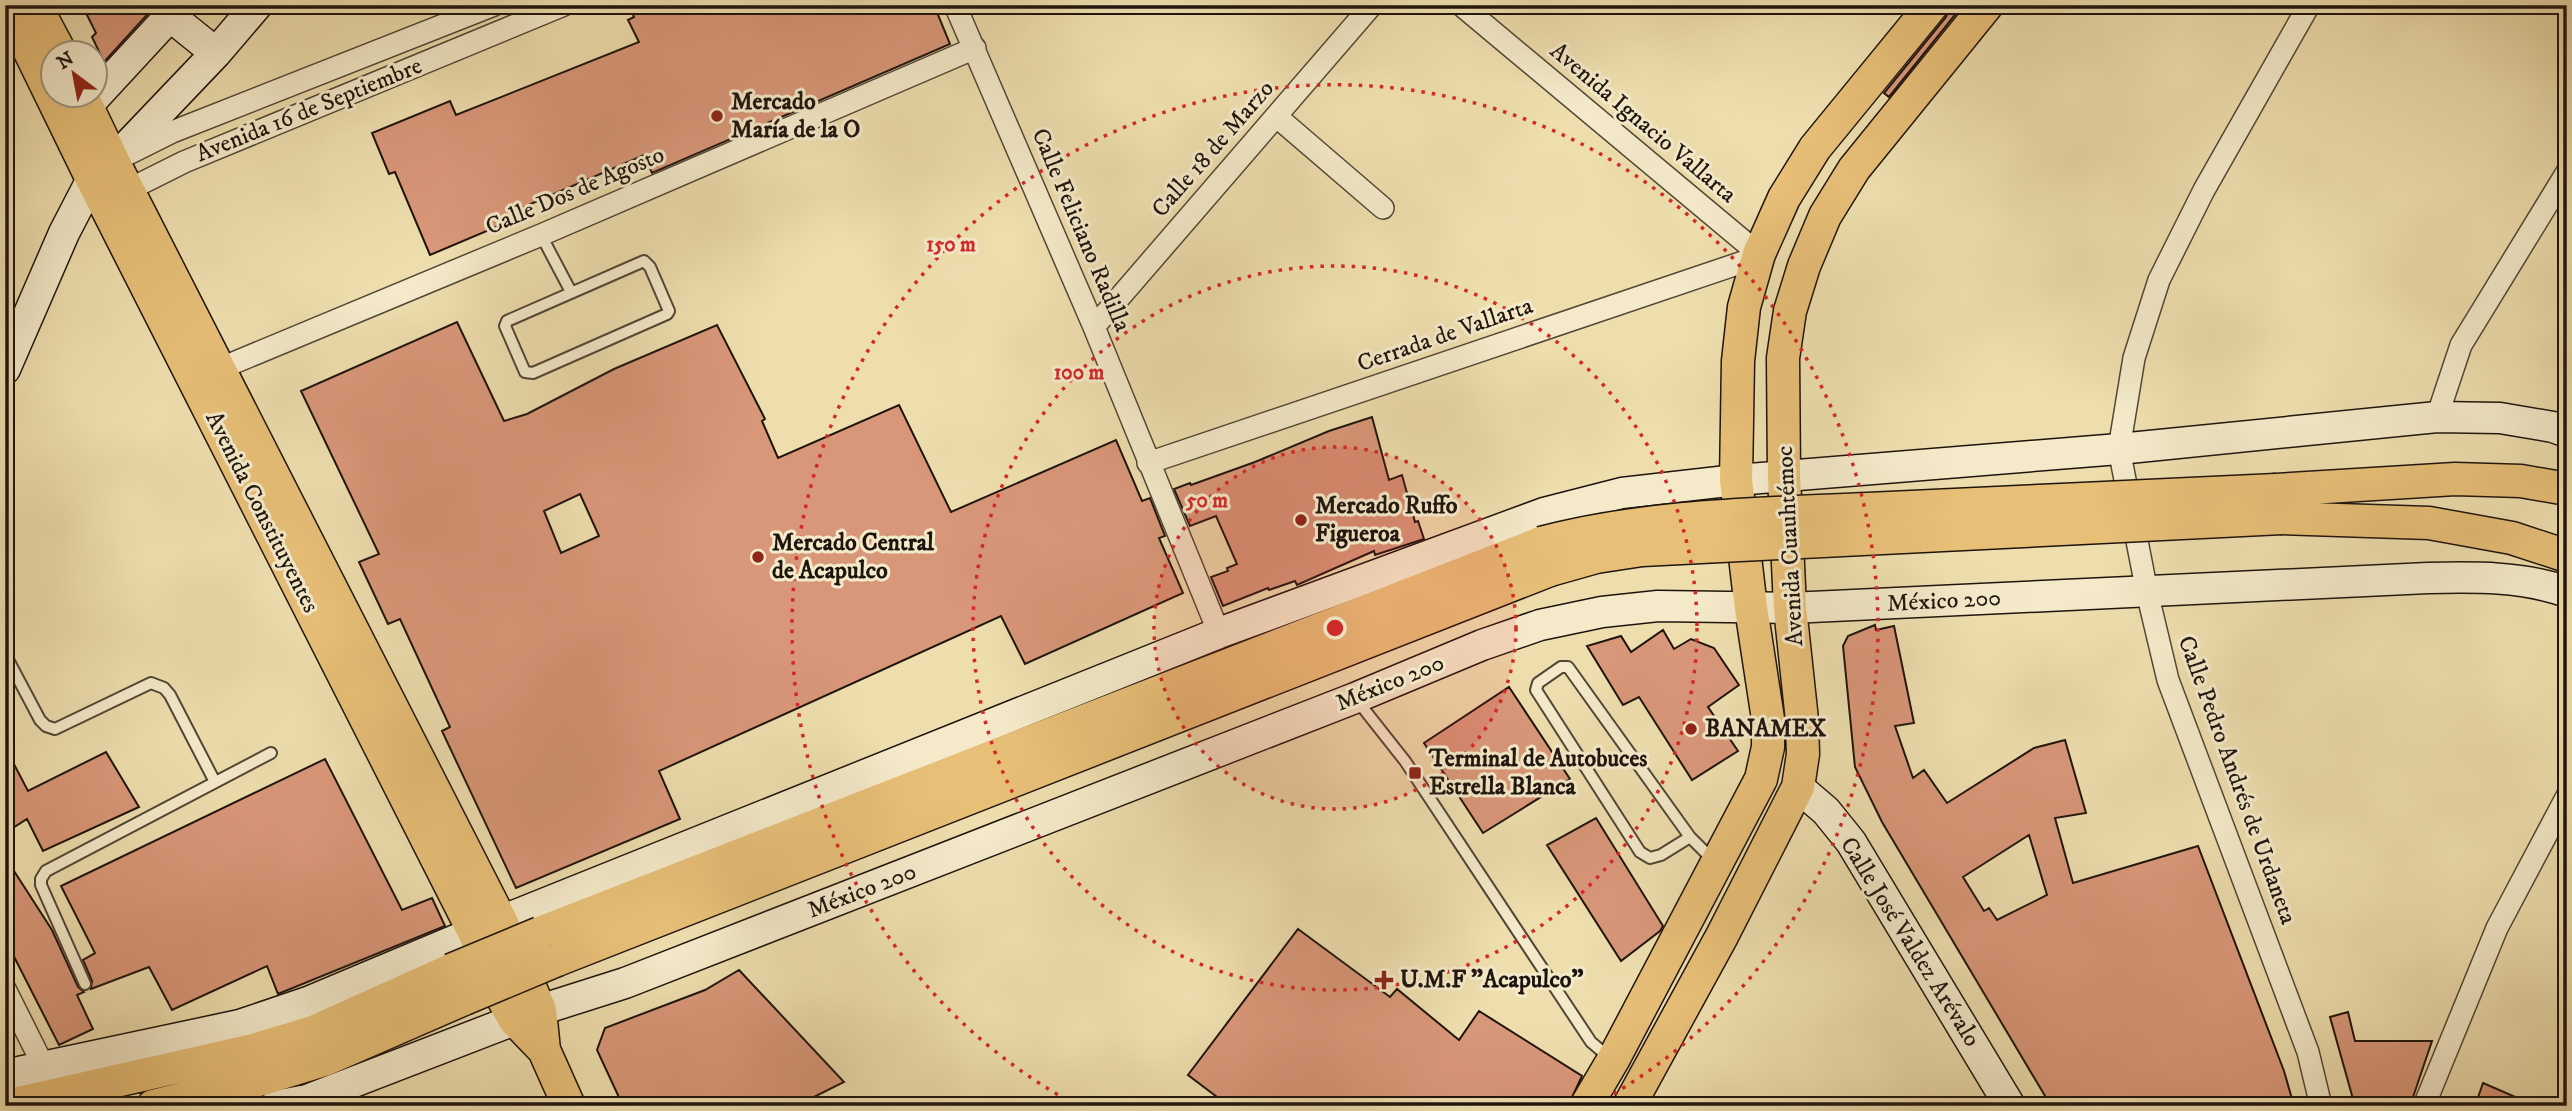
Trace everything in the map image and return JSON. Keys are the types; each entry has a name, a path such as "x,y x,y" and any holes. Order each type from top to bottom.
{"main road":[{"name":"Avenida Constituyentes","path":"7,5 79,109 109,183 488,927 569,1106"},
{"path":"36,5 53,38"},
{"name":"Avenida Cuauhtémoc","path":"1586,1106 1614,1060 1761,779 1768,747 1768,719 1751,608 1736,480 1738,362 1744,307 1759,256 1784,198 1815,148 1932,5"},
{"name":"Avenida Cuauhtémoc","path":"1629,1106 1722,936 1798,788 1803,754 1802,720 1790,608 1784,476 1783,358 1790,311 1804,266 1825,216 1854,169 1987,5"},
{"path":"2279,504 2455,479 2521,481 2567,489"},
{"path":"2279,504 2429,523 2512,538 2567,556"},
{"name":"México 200","path":"153,1106 259,1080 324,1060 557,960 1546,556 1589,530 1641,523 1817,512 2279,504"},
{"name":"México 200","path":"5,1106 253,1050 313,1032 540,933 1546,556"}],"street":[{"path":"5,369 64,233 257,5"},
{"name":"Avenida 16 de Septiembre","path":"109,183 172,132 494,5"},
{"name":"Avenida 16 de Septiembre","path":"109,183 184,162 564,5"},
{"name":"Calle Feliciano Radilla","path":"954,5 975,48 1094,327 1219,633"},
{"name":"Calle 18 de Marzo","path":"1094,327 1372,5"},
{"name":"Avenida Ignacio Vallarta","path":"1461,5 1759,256"},
{"name":"Calle Pedro Andrés de Urdaneta","path":"2309,5 2204,190 2159,281 2134,358 2119,449 2147,592 2168,680 2308,1052 2321,1106"},
{"path":"79,109 175,11 216,53"},
{"name":"Calle Dos de Agosto","path":"207,374 541,235 975,48"},
{"path":"1276,116 1384,208"},
{"path":"2437,417 2461,345 2567,172"},
{"name":"Cerrada de Vallarta","path":"1148,463 1759,256"},
{"path":"5,1075 240,1025 308,1002 1219,633 1544,513 1622,493 1736,480 2119,449 2437,417 2500,418 2567,432"},
{"name":"México 200","path":"275,1106 304,1103 527,1015 625,983 1355,698 1482,645 1540,625 1602,612 1658,606 1790,608 2488,577 2546,585 2567,592"},
{"name":"Calle José Valdez Arévalo","path":"1798,788 1826,811 1851,842 2010,1106"},
{"path":"2424,1106 2497,928 2567,796"},
{"path":"5,989 43,1065"}],"lane":[{"path":"541,235 571,292"},
{"path":"644,261 650,267 669,311 664,316 533,373 525,372 505,326 507,321 571,292 644,261"},
{"path":"5,654 40,720 55,729 151,683 164,688 215,782"},
{"path":"1690,836 1661,855 1650,858 1640,852 1536,690 1538,683 1561,667 1568,667 1690,836 1717,864"},
{"path":"1355,698 1405,761 1591,1042 1614,1060"},
{"path":"85,984 41,885 46,871 271,752"}],"building":[{"path":"82,5 156,5 108,58 108,38 92,38 96,33"},
{"path":"647,5 934,5 950,44 652,173 644,155 512,212 515,219 430,255 395,172 389,174 372,133 450,101 456,115 639,42 628,20 634,17 632,12"},
{"path":"1950,5 1963,5 1889,97 1884,93 1946,17"},
{"name":"Mercado Central de Acapulco","path":"457,322 504,421 527,414 614,369 717,325 765,419 762,421 778,458 899,405 951,512 1116,440 1142,501 1150,498 1165,536 1159,538 1183,593 1025,664 1001,616 659,771 680,819 516,888 442,731 450,727 400,619 388,624 359,562 379,554 301,391","holes":["580,494 599,536 561,553 544,511"]},
{"name":"Mercado Ruffo Figueroa","path":"1372,417 1389,480 1402,475 1415,522 1418,521 1424,539 1375,555 1374,551 1297,585 1295,581 1269,590 1268,588 1223,606 1211,577 1228,571 1227,568 1237,564 1216,516 1190,526 1174,489 1255,462 1329,431"},
{"path":"1875,625 1876,630 1894,626 1914,723 1895,726 1913,778 1924,770 1947,803 2034,748 2065,740 2086,813 2055,818 2073,883 2198,846 2284,1071 2294,1106 2051,1106 1882,822 1855,767 1843,646 1848,636","holes":["2029,835 2047,895 1997,920 1989,908 1984,911 1963,877"]},
{"name":"BANAMEX","path":"1663,630 1674,649 1691,639 1714,648 1739,685 1708,707 1738,751 1692,780 1639,697 1623,705 1587,646 1621,636 1631,652"},
{"path":"1509,687 1570,779 1483,833 1424,743"},
{"path":"5,747 28,791 106,752 139,807 43,851 27,819 5,833"},
{"path":"325,759 402,910 432,898 445,926 278,994 267,966 172,1010 149,967 91,989 92,981 83,960 95,953 61,886"},
{"path":"1596,818 1663,926 1621,961 1547,845"},
{"path":"5,857 52,930 78,987 84,992 77,995 93,1029 59,1045 5,939"},
{"name":"U.M.F \"Acapulco\"","path":"1298,929 1390,997 1397,989 1459,1040 1479,1011 1582,1076 1568,1106 1229,1106 1188,1075"},
{"path":"739,970 844,1082 796,1106 623,1106 597,1050 605,1028 705,990"},
{"path":"2348,1012 2355,1041 2432,1041 2410,1106 2355,1106 2330,1017"},
{"path":"2483,1083 2536,1106 2475,1106"}],"place":[{"name":"Mercado María de la O","path":"717,116"},
{"name":"Mercado Ruffo Figueroa","path":"1301,520"},
{"name":"Mercado Central de Acapulco","path":"758,557"},
{"name":"BANAMEX","path":"1691,729"},
{"name":"Terminal de Autobuces Estrella Blanca","path":"1415,773"},
{"name":"U.M.F \"Acapulco\"","path":"1384,980"}]}
